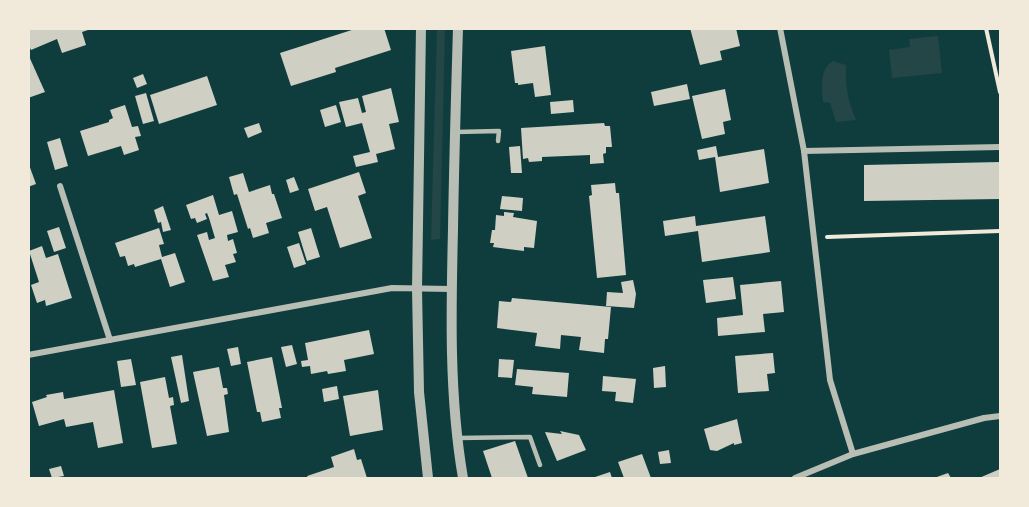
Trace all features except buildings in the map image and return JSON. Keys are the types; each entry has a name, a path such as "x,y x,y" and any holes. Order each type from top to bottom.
{"street":[{"path":"421,28 417,289 419,392 428,478"},
{"path":"458,28 451,289 452,344 463,478"},
{"path":"780,28 804,152 830,380 853,454"},
{"path":"804,152 1000,147"},
{"path":"60,186 110,340"},
{"path":"28,355 392,288 451,289"},
{"path":"795,478 853,454 984,418 1000,416"}],"lane":[{"path":"455,132 500,131 498,141"},
{"path":"458,438 530,437 540,465"}],"path":[{"path":"986,28 1000,92"},
{"path":"814,238 1000,231"}],"shaded area":[{"path":"437,29 445,29 440,239 431,240"},
{"path":"938,36 942,73 892,78 889,50 910,47 909,39"},
{"path":"833,61 846,65 848,94 856,120 836,122 830,103 823,102 823,74"}]}
